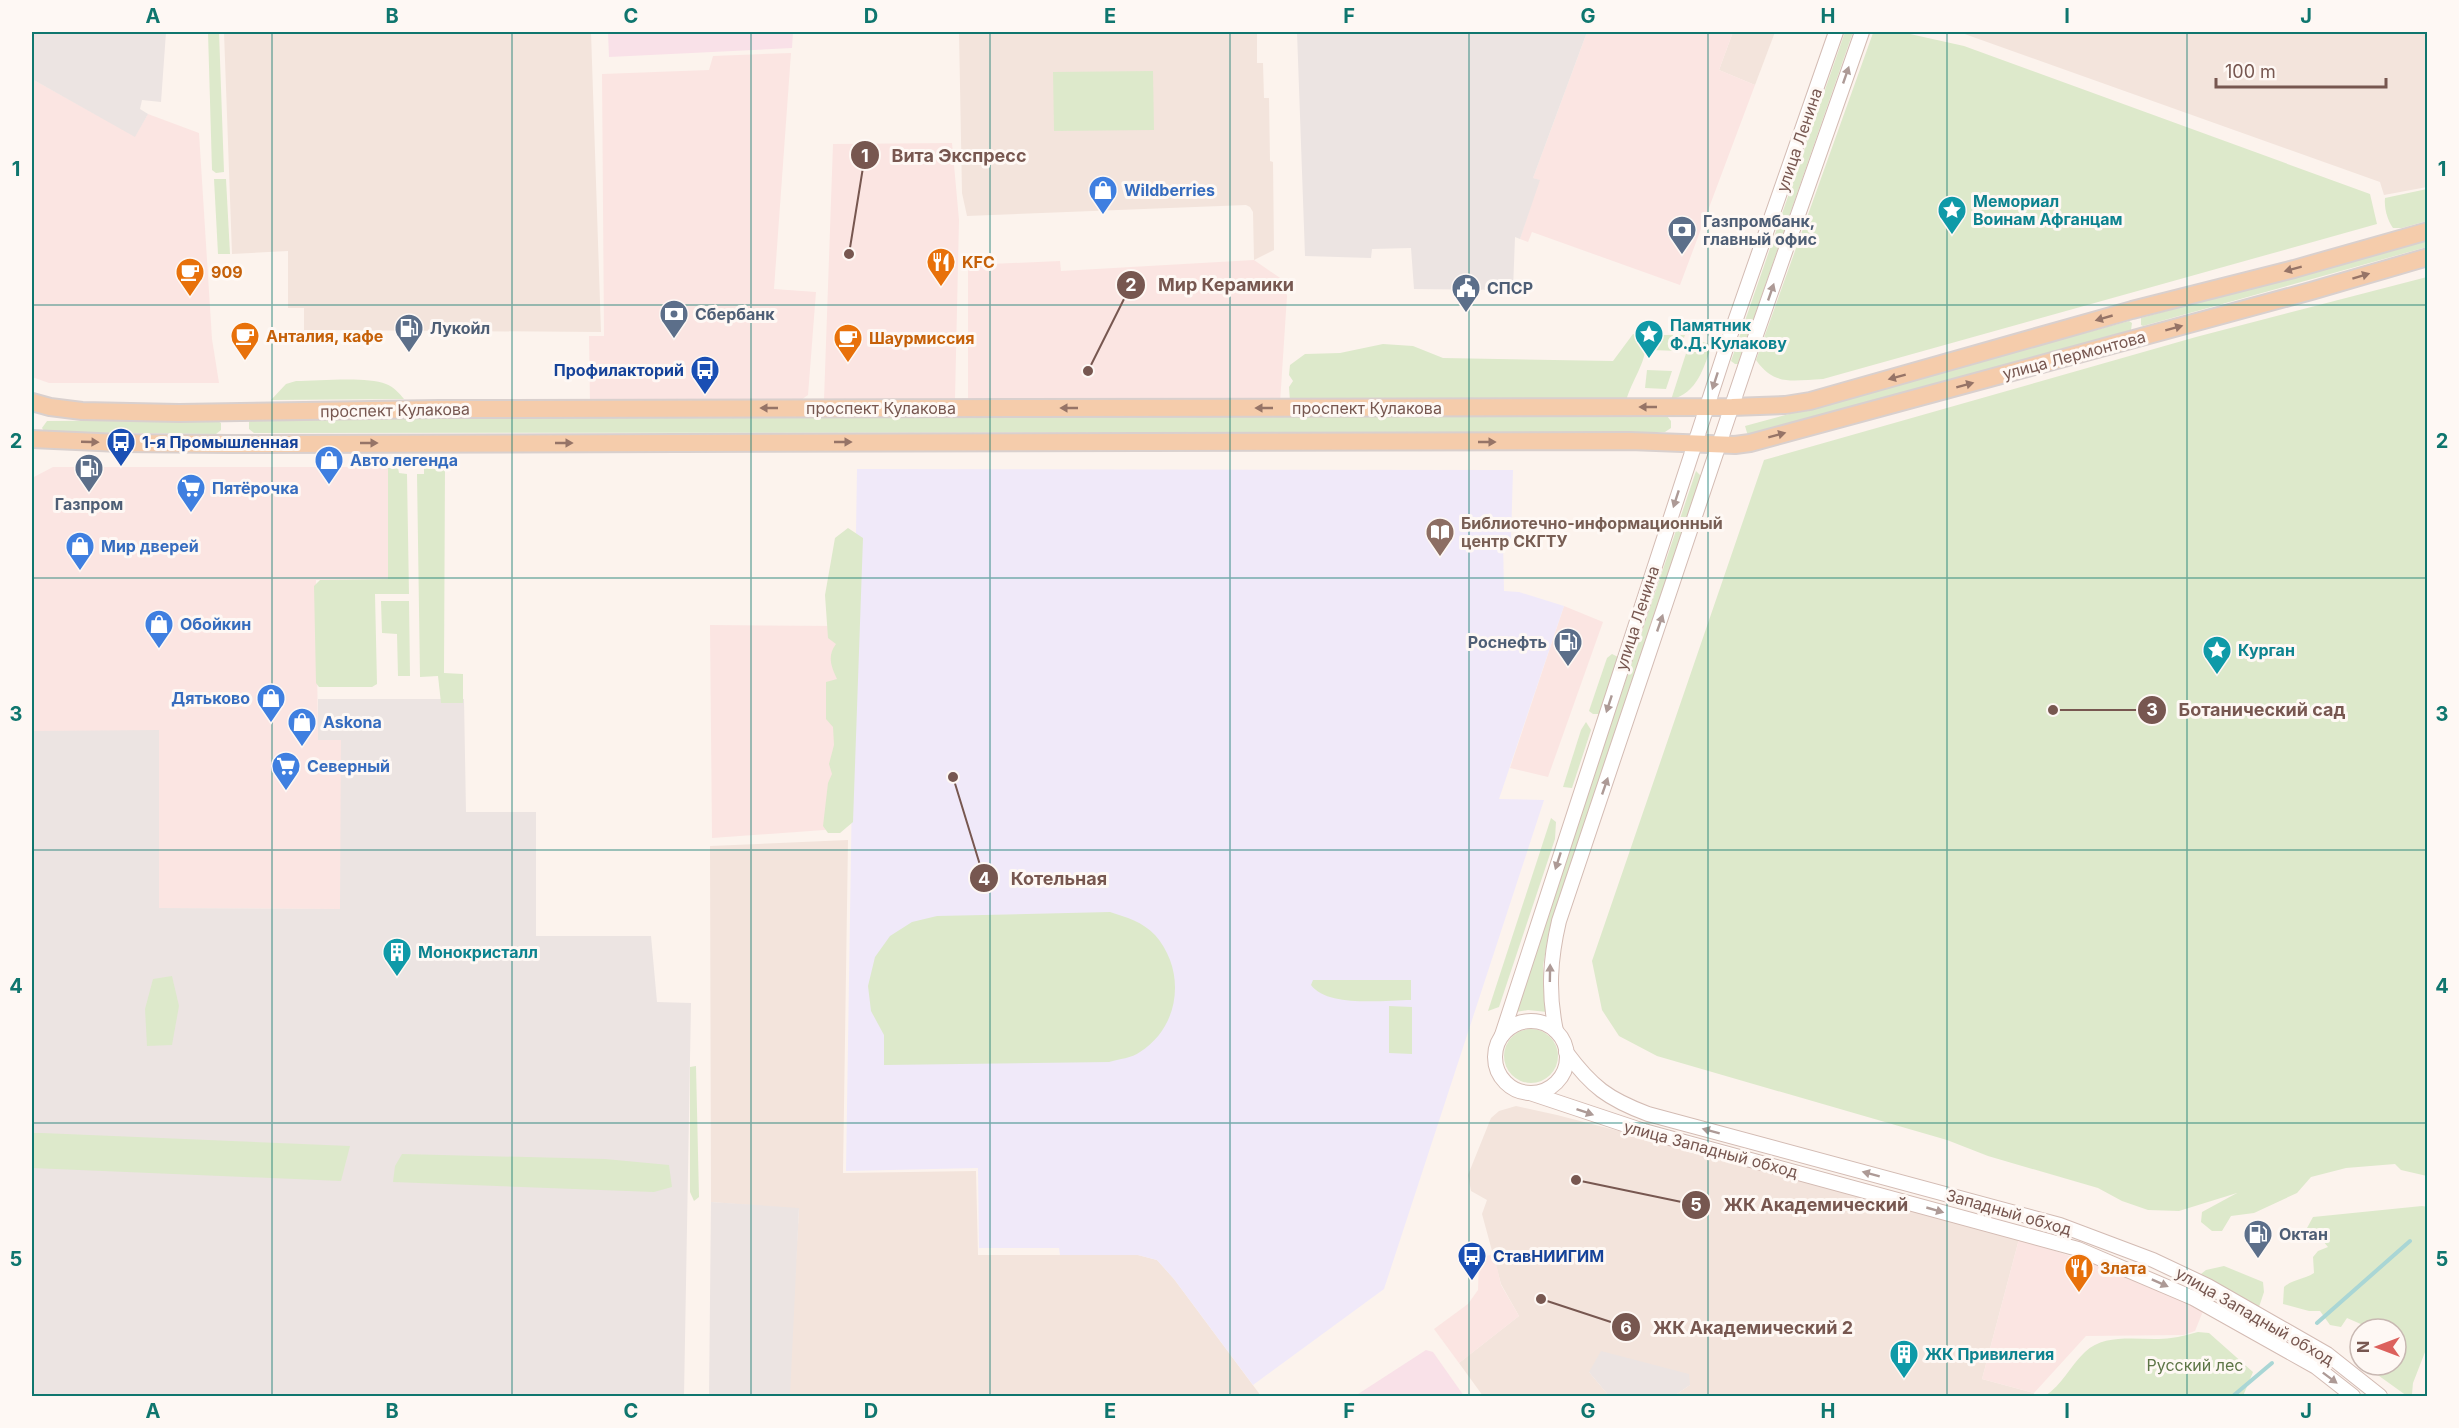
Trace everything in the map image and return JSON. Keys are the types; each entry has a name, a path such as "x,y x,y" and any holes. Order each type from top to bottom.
{"main road":[{"name":"улица Ленина","path":"1502,1035 1695,443 1836,32"},
{"name":"улица Ленина","path":"1556,1031 1550,998 1550,967 1559,921 1719,445 1862,32"},
{"name":"улица Лермонтова","path":"1732,407 1785,405 1810,401 2132,310 2294,269 2427,231"},
{"name":"улица Лермонтова","path":"1719,445 1750,442 2311,291 2427,257"},
{"path":"2132,310 2139,338"},
{"name":"проспект Кулакова","path":"33,407 82,411 179,413 439,409 1732,407"},
{"name":"проспект Кулакова","path":"32,440 229,444 1594,441 1719,445"},
{"path":"1522,1022 1540,1023 1556,1031 1563,1041 1566,1065 1561,1076 1553,1085 1542,1091 1530,1093 1520,1091 1508,1084 1499,1074 1495,1060 1496,1047 1502,1035 1511,1027 1522,1022"},
{"name":"Западный обход","path":"1566,1052 1598,1090 1621,1104 1648,1114 2023,1215 2089,1235"},
{"name":"улица Западный обход","path":"1530,1093 1644,1131 2078,1250 2193,1298 2316,1367 2353,1396"},
{"name":"улица Западный обход","path":"2089,1235 2181,1272 2208,1286 2328,1354 2380,1396"}],"shaded area":[{"path":"32,32 166,32 161,102 142,100 140,109 148,114 135,137 32,79"},
{"path":"224,32 591,32 601,332 304,330 304,308 288,308 288,251 232,254"},
{"path":"608,32 793,32 792,48 609,57"},
{"path":"959,32 1257,32 1257,63 1263,63 1264,98 1269,98 1270,161 1273,162 1274,250 1254,260 1253,212 1246,205 967,216 962,193"},
{"path":"1297,32 1587,32 1533,178 1540,180 1520,239 1515,237 1513,290 1414,289 1411,248 1372,249 1371,258 1305,256"},
{"path":"1587,32 1733,32 1719,70 1755,85 1680,285 1532,232 1528,242 1520,239 1539,180 1533,178"},
{"path":"1733,32 1775,32 1755,85 1719,70"},
{"path":"1959,32 2427,32 2427,187 2384,195 2380,182"},
{"path":"791,53 774,289 816,292 808,395 798,402 590,404 589,336 604,336 602,74 709,70 713,56"},
{"path":"32,79 135,136 148,114 199,133 212,339 219,383 49,383 32,377"},
{"path":"952,143 959,220 955,399 824,400 833,144"},
{"path":"1254,260 1283,280 1287,296 1280,403 968,406 968,265 1060,261 1061,271"},
{"path":"53,467 388,467 389,579 316,580 318,739 341,740 341,909 159,908 158,731 32,731 32,478"},
{"path":"857,469 1513,470 1511,540 1503,540 1504,591 1519,592 1564,606 1499,799 1544,800 1384,1289 1253,1385 1174,1279 1157,1260 1138,1255 1060,1255 1059,1248 979,1248 978,1168 846,1171"},
{"path":"1564,606 1603,622 1548,777 1510,768"},
{"path":"710,625 840,626 838,829 712,838"},
{"path":"318,699 464,699 466,812 536,812 536,936 651,936 657,1002 691,1003 684,1396 32,1396 32,731 159,730 159,908 340,909 341,740 318,740"},
{"path":"848,840 843,1173 976,1171 978,1255 1138,1255 1157,1260 1174,1279 1261,1396 788,1396 799,1209 711,1202 710,846"},
{"path":"1516,1106 1696,1151 2019,1239 1982,1379 2034,1393 2033,1396 1674,1396 1690,1385 1589,1372 1609,1396 1483,1396 1459,1363 1519,1316 1501,1284 1482,1214 1487,1200 1471,1191 1468,1175 1491,1118 1499,1111"},
{"path":"711,1202 799,1208 790,1396 709,1396"},
{"path":"2019,1239 2133,1277 2203,1311 2195,1331 2184,1335 2086,1336 2034,1393 1982,1379"},
{"path":"1494,1254 1501,1285 1519,1316 1459,1363 1434,1329 1468,1304 1478,1290 1479,1258"},
{"path":"1426,1350 1433,1352 1464,1396 1355,1396"},
{"path":"1601,1351 1689,1374 1690,1385 1674,1396 1609,1396 1589,1372"}],"green space":[{"path":"208,32 219,32 224,172 216,173 212,170"},
{"path":"1845,32 1853,32 1738,364 1735,364 1731,361"},
{"path":"1873,33 1910,34 1964,46 2370,194 2377,224 1823,379 1794,381 1778,378 1763,369 1756,360"},
{"path":"1153,71 1154,130 1054,131 1053,72"},
{"path":"214,179 226,179 230,254 218,254"},
{"path":"2427,189 2427,221 2402,228 2393,228 2386,213 2385,198"},
{"path":"2427,239 2427,247 2141,325 2141,318"},
{"path":"2427,277 2427,1176 2401,1170 2395,1164 2346,1168 2311,1177 2297,1193 2254,1213 2231,1216 2222,1231 2212,1231 2201,1222 2202,1212 2237,1193 2179,1211 2148,1210 2122,1201 2098,1188 1988,1156 1947,1140 1657,1056 1619,1036 1602,1010 1592,961 1764,460 2196,337"},
{"path":"2129,321 2132,323 2131,330 1748,436 1745,426"},
{"path":"1633,334 1646,338 1646,346 1626,401 1290,402 1289,387 1293,381 1289,375 1290,365 1305,354 1340,353 1383,344 1413,346 1443,358 1613,361"},
{"path":"1650,335 1685,335 1679,351 1651,350"},
{"path":"1691,338 1712,345 1702,371 1693,385 1688,391 1671,400"},
{"path":"1647,370 1672,371 1666,389 1645,388"},
{"path":"367,380 386,384 404,399 271,400 286,384 296,381"},
{"path":"1667,416 1671,421 1671,428 1665,432 254,433 249,429 249,422 254,417"},
{"path":"216,420 221,423 221,430 216,434 45,432 42,428 47,421"},
{"path":"424,467 445,468 444,673 463,674 463,703 441,703 438,676 420,677 417,474 424,474"},
{"path":"388,468 398,468 399,473 407,474 409,594 375,594 377,684 372,687 319,687 316,683 314,586 320,580 388,579"},
{"path":"1696,471 1701,476 1549,931 1543,966 1547,1012 1528,1010 1516,1012 1542,929"},
{"path":"848,528 863,538 853,822 840,833 828,833 823,826 828,783 832,774 829,764 834,745 833,727 826,719 826,682 837,679 831,661 836,644 828,638 825,595 835,538"},
{"path":"381,601 409,601 410,676 398,676 397,634 382,633"},
{"path":"1612,654 1618,657 1600,714 1593,714 1589,711 1607,658"},
{"path":"1586,722 1591,730 1572,788 1563,787 1581,730"},
{"path":"1551,818 1556,822 1555,839 1499,1007 1488,1011"},
{"path":"1110,912 1134,920 1150,930 1165,949 1172,964 1175,981 1171,1013 1164,1028 1154,1041 1140,1052 1109,1062 884,1065 884,1035 871,1011 868,986 875,957 890,936 912,922 937,916"},
{"path":"172,976 179,1006 172,1045 147,1046 145,1009 153,979"},
{"path":"1313,980 1411,980 1411,1000 1343,1000 1319,992 1311,985"},
{"path":"1389,1006 1412,1007 1412,1054 1389,1053"},
{"path":"1531,1029 1541,1031 1550,1037 1556,1046 1558,1056 1556,1066 1550,1075 1541,1081 1531,1083 1521,1081 1512,1075 1506,1066 1504,1056 1506,1046 1512,1037 1521,1031"},
{"path":"696,1066 699,1197 694,1201 690,1192 690,1067"},
{"path":"32,1133 350,1146 341,1181 32,1168"},
{"path":"402,1154 605,1159 669,1165 672,1187 654,1192 393,1182 395,1166"},
{"path":"2428,1207 2427,1347 2413,1383 2412,1394 2414,1396 2407,1396 2381,1377 2408,1377 2408,1317 2348,1317 2341,1327 2330,1325 2320,1311 2309,1311 2283,1304 2284,1287 2314,1273 2313,1257 2318,1251 2328,1247 2318,1235 2307,1228 2313,1217"},
{"path":"2224,1266 2263,1282 2264,1292 2259,1307 2201,1274 2206,1270"},
{"name":"Русский лес","path":"2198,1332 2209,1333 2253,1372 2243,1396 2045,1396 2080,1357 2094,1346 2115,1339 2160,1339"}],"waterway":[{"path":"2317,1323 2410,1241"},
{"path":"2233,1396 2272,1363"}],"place":[{"name":"Wildberries","path":"1103,216"},
{"name":"Мемориал Воинам Афганцам","path":"1952,236"},
{"name":"Вита Экспресс","path":"849,254"},
{"name":"Газпромбанк, главный офис","path":"1682,256"},
{"name":"KFC","path":"941,288"},
{"name":"909","path":"190,298"},
{"name":"СПСР","path":"1466,314"},
{"name":"Сбербанк","path":"674,340"},
{"name":"Лукойл","path":"409,354"},
{"name":"Памятник Ф.Д. Кулакову","path":"1649,360"},
{"name":"Анталия, кафе","path":"245,362"},
{"name":"Шаурмиссия","path":"848,364"},
{"name":"Мир Керамики","path":"1088,371"},
{"name":"Профилакторий","path":"705,396"},
{"name":"1-я Промышленная","path":"121,468"},
{"name":"Авто легенда","path":"329,486"},
{"name":"Газпром","path":"89,494"},
{"name":"Пятёрочка","path":"191,514"},
{"name":"Библиотечно-информационный центр СКГТУ","path":"1440,558"},
{"name":"Мир дверей","path":"80,572"},
{"name":"Обойкин","path":"159,650"},
{"name":"Роснефть","path":"1568,668"},
{"name":"Курган","path":"2217,676"},
{"name":"Ботанический сад","path":"2053,710"},
{"name":"Дятьково","path":"271,724"},
{"name":"Askona","path":"302,748"},
{"name":"Котельная","path":"953,777"},
{"name":"Северный","path":"286,792"},
{"name":"Монокристалл","path":"397,978"},
{"name":"ЖК Академический","path":"1576,1180"},
{"name":"Октан","path":"2258,1260"},
{"name":"СтавНИИГИМ","path":"1472,1282"},
{"name":"Злата","path":"2079,1294"},
{"name":"ЖК Академический 2","path":"1541,1299"},
{"name":"ЖК Привилегия","path":"1904,1380"}]}
